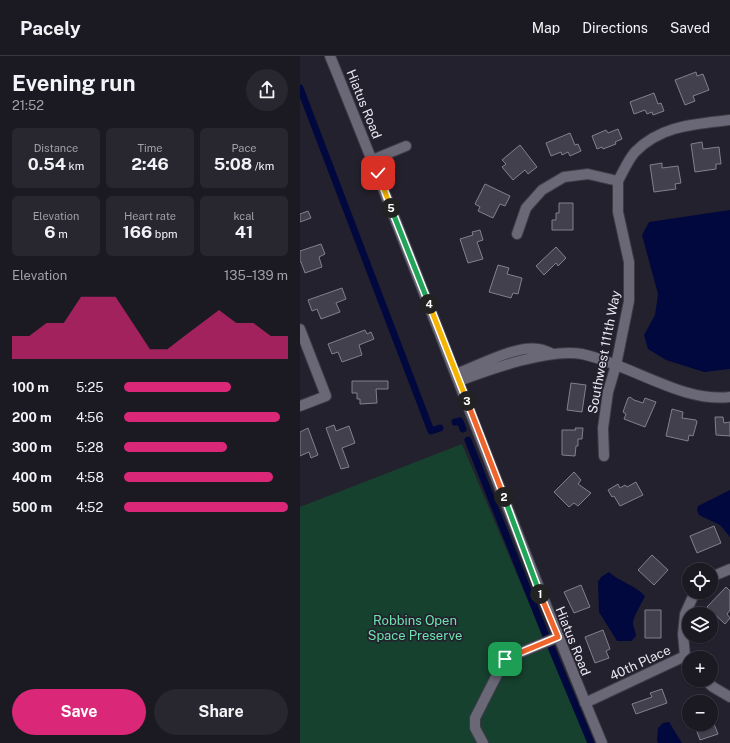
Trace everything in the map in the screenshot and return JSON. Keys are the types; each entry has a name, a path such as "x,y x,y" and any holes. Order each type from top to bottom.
{"street":[{"name":"Hiatus Road","path":"330,56 458,378 539,592 602,743"},
{"path":"517,234 526,208 542,190 564,177 588,174 618,181 635,152 657,135 679,126 730,120"},
{"path":"372,160 406,146"},
{"name":"Southwest 111th Way","path":"604,456 603,428 608,392 616,365 629,301 629,262 618,212 618,181"},
{"path":"300,329 326,396 300,406"},
{"path":"458,378 503,355 524,349 538,349 553,354"},
{"path":"458,378 532,358 553,354 582,354 616,365 688,393 717,398 730,397"},
{"path":"718,574 730,569"},
{"path":"686,651 683,634 685,614 692,599"},
{"path":"483,743 475,728 475,718 505,659 558,637"},
{"name":"40th Place","path":"585,703 682,661"},
{"path":"713,687 730,697"}],"green space":[{"name":"Robbins Open Space Preserve","path":"462,444 588,743 300,743 300,507"}],"shaded area":[{"path":"730,210 730,369 704,372 666,360 648,349 644,335 655,315 658,294 642,235 649,222"},
{"path":"730,490 730,537 720,525 699,515 697,510 698,506"},
{"path":"609,572 637,589 645,596 633,620 636,636 631,641 617,641 599,612 598,582 601,577"},
{"path":"669,722 682,743 658,743 658,728 663,723"}],"building":[{"path":"696,72 697,76 703,74 709,90 693,96 695,101 685,105 675,80"},
{"path":"654,93 658,104 661,103 664,111 653,115 652,112 647,114 645,110 634,114 630,102"},
{"path":"618,129 622,139 615,142 616,144 603,149 602,147 597,149 592,136 606,130 608,133"},
{"path":"570,133 575,145 578,144 581,151 570,156 568,152 562,155 561,152 551,156 546,143"},
{"path":"702,142 703,149 719,147 721,164 716,164 716,169 695,172 691,144"},
{"path":"520,145 537,167 528,174 525,170 513,180 502,167 506,164 502,160"},
{"path":"662,163 662,168 678,166 681,183 675,184 676,189 654,192 650,165"},
{"path":"485,184 510,196 505,206 500,204 493,218 478,211 480,207 475,204"},
{"path":"559,203 573,203 573,230 552,230 552,220 556,220 556,213 559,213"},
{"path":"308,211 311,218 300,222 300,214"},
{"path":"480,230 483,240 477,242 483,259 468,263 460,239 473,235 472,232"},
{"path":"321,244 325,254 319,257 322,267 305,273 300,262 300,251"},
{"path":"556,247 566,258 558,266 556,263 544,275 536,266"},
{"path":"498,265 509,268 507,274 522,278 518,294 513,293 511,298 489,292"},
{"path":"342,288 346,299 336,303 340,312 321,319 317,309 312,311 308,300"},
{"path":"365,330 367,334 371,332 374,339 359,345 362,355 342,362 338,352 332,354 328,344"},
{"path":"352,381 388,381 388,389 376,389 377,403 360,404 360,399 357,399 357,393 352,393"},
{"path":"571,383 586,385 582,412 567,410"},
{"path":"630,397 643,403 645,398 656,402 645,427 624,419 626,414 623,412 628,398"},
{"path":"672,409 683,412 682,418 696,420 697,422 693,436 689,435 688,441 666,436"},
{"path":"715,417 723,417 724,423 730,422 730,436 716,435"},
{"path":"334,425 336,431 349,426 355,443 342,448 349,467 341,469 326,428"},
{"path":"308,428 318,455 311,458 309,452 300,456 300,432"},
{"path":"575,428 583,428 582,439 578,439 578,446 576,446 575,456 562,455 562,430 576,430"},
{"path":"574,472 581,480 578,484 591,493 578,506 574,503 569,507 554,492"},
{"path":"636,482 643,495 620,506 608,490 618,484 620,488 625,485 627,487"},
{"path":"714,526 721,543 697,553 690,536"},
{"path":"652,555 668,570 654,585 638,570"},
{"path":"581,585 590,607 574,613 564,592"},
{"path":"726,587 730,591 730,610 727,614 730,618 725,624 718,617 718,607 707,607 715,599 718,599 718,595"},
{"path":"645,610 661,610 661,638 645,638"},
{"path":"603,630 610,649 606,651 609,658 595,663 585,637"},
{"path":"662,689 667,703 636,714 632,704 652,697 650,693"},
{"path":"697,731 717,731 718,734 700,740"}],"waterway":[{"path":"300,88 431,431 440,428"},
{"path":"455,422 460,421 463,429"},
{"path":"468,440 546,636"},
{"path":"551,647 591,743"}],"route":[{"path":"378,173 539,592 558,637 505,659"}]}
